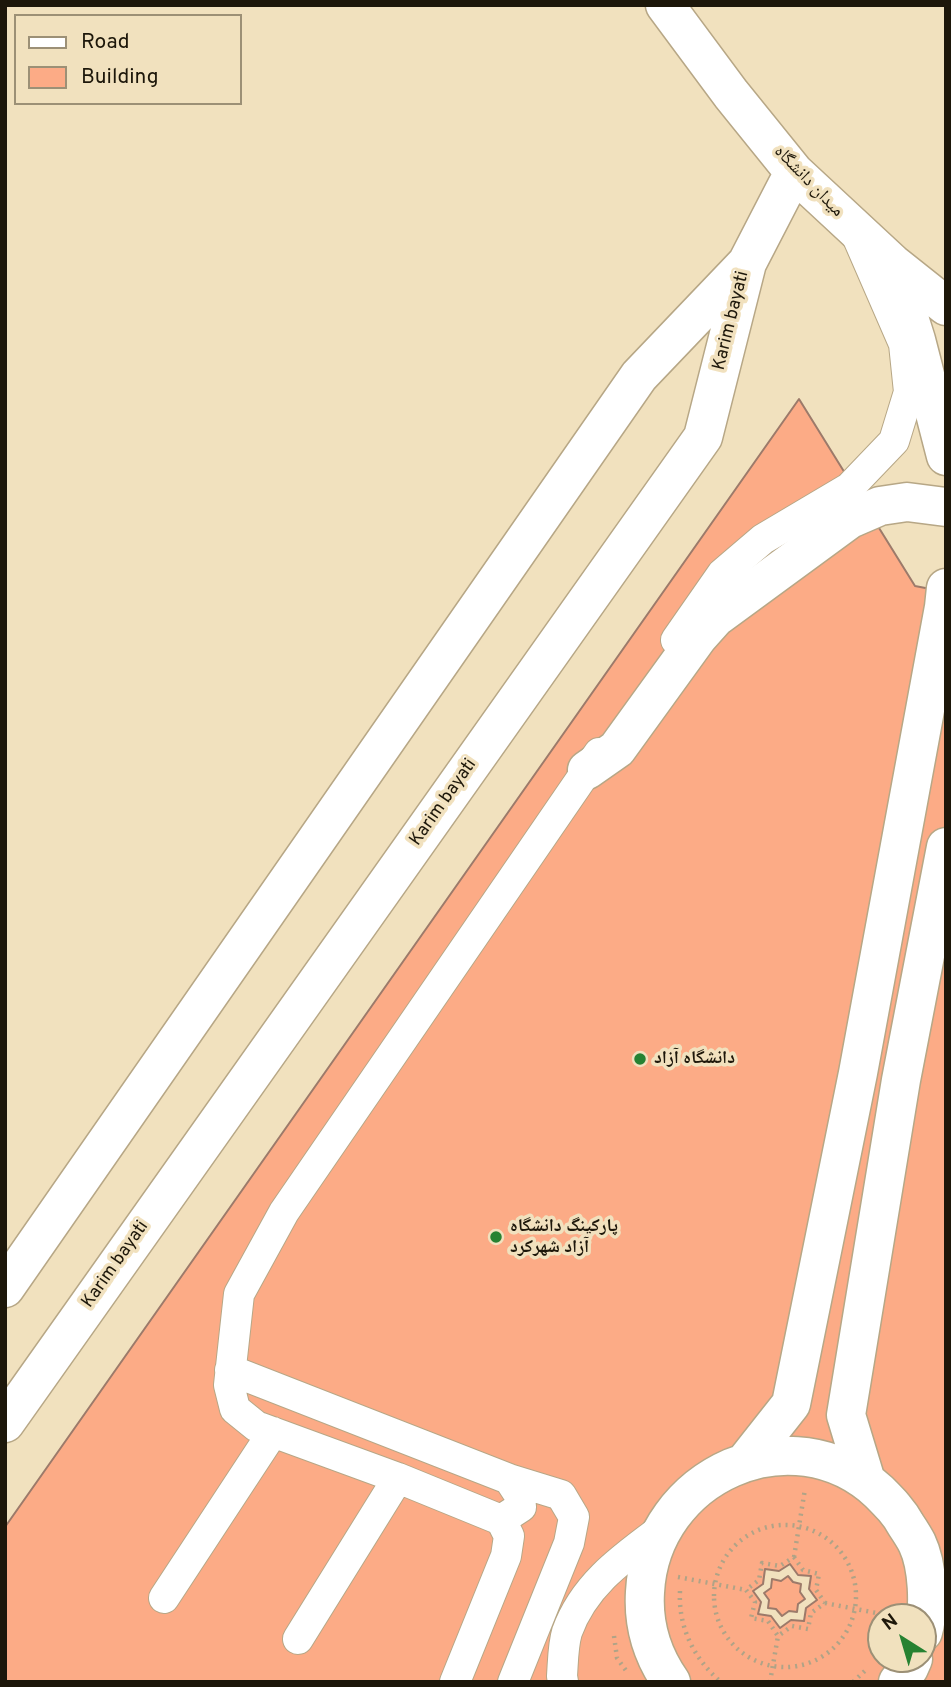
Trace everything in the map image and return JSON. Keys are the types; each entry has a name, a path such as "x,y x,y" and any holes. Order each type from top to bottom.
{"main road":[{"name":"میدان دانشگاه","path":"665,5 794,173 892,263 946,306"},
{"path":"747,263 794,173"},
{"name":"Karim bayati","path":"5,1288 639,376 747,263"},
{"name":"Karim bayati","path":"5,1423 703,437 747,263"},
{"path":"892,263 916,340 946,456"},
{"path":"587,770 617,750 698,637 715,618 849,519 880,506 907,502 946,507"},
{"path":"746,1461 791,1404 870,1007 946,588"},
{"path":"866,1481 846,1415 899,1093 946,847"},
{"path":"870,1007 914,1014"},
{"path":"671,1682 652,1646 644,1610 646,1572 652,1549 684,1499 713,1476 746,1461 778,1456 810,1458 840,1466 866,1481 897,1509 918,1545 928,1587 919,1603"}],"lane":[{"path":"455,1682 506,1556 509,1536 501,1520 398,1478 256,1426 235,1409 229,1377 239,1294 284,1212 722,574 764,538 849,488 894,441 909,392 904,344 852,226"},
{"path":"229,1377 509,1479 561,1495 574,1517 569,1543 513,1682"},
{"path":"164,1598 273,1432"},
{"path":"298,1639 398,1478"},
{"path":"501,1520 521,1507 520,1496 509,1479"},
{"path":"563,1682 567,1634 585,1595 614,1565 663,1528"}],"path":[{"path":"746,1590 759,1580 762,1563 780,1566 793,1557 803,1490 816,1492"},
{"path":"776,1525 798,1526 809,1528 828,1539 843,1554 856,1584 855,1609 846,1632 826,1655 797,1666 772,1666 748,1657 726,1636 715,1608 715,1584 723,1560 746,1537 755,1531 776,1525"},
{"path":"793,1557 803,1570 819,1574 816,1590 825,1603 867,1611"},
{"path":"683,1570 680,1599 685,1631 700,1660 721,1682"},
{"path":"682,1578 746,1590 755,1602 751,1618 768,1622 778,1636"},
{"path":"769,1682 778,1636 792,1626 808,1629 811,1613 825,1603"}],"building":[{"name":"دانشگاه آزاد","path":"799,399 915,586 946,592 946,1682 5,1682 5,1527"},
{"path":"790,1564 798,1575 811,1576 809,1589 817,1600 806,1608 804,1621 791,1620 780,1628 771,1616 758,1614 761,1602 753,1591 763,1584 765,1569 779,1571"},
{"path":"788,1576 793,1582 801,1584 800,1592 805,1599 798,1604 797,1612 789,1611 782,1616 776,1609 768,1608 769,1600 764,1593 771,1588 772,1579 781,1581"}],"place":[{"name":"دانشگاه آزاد","path":"640,1059"},
{"name":"پارکینگ دانشگاه آزاد شهرکرد","path":"496,1237"}]}
